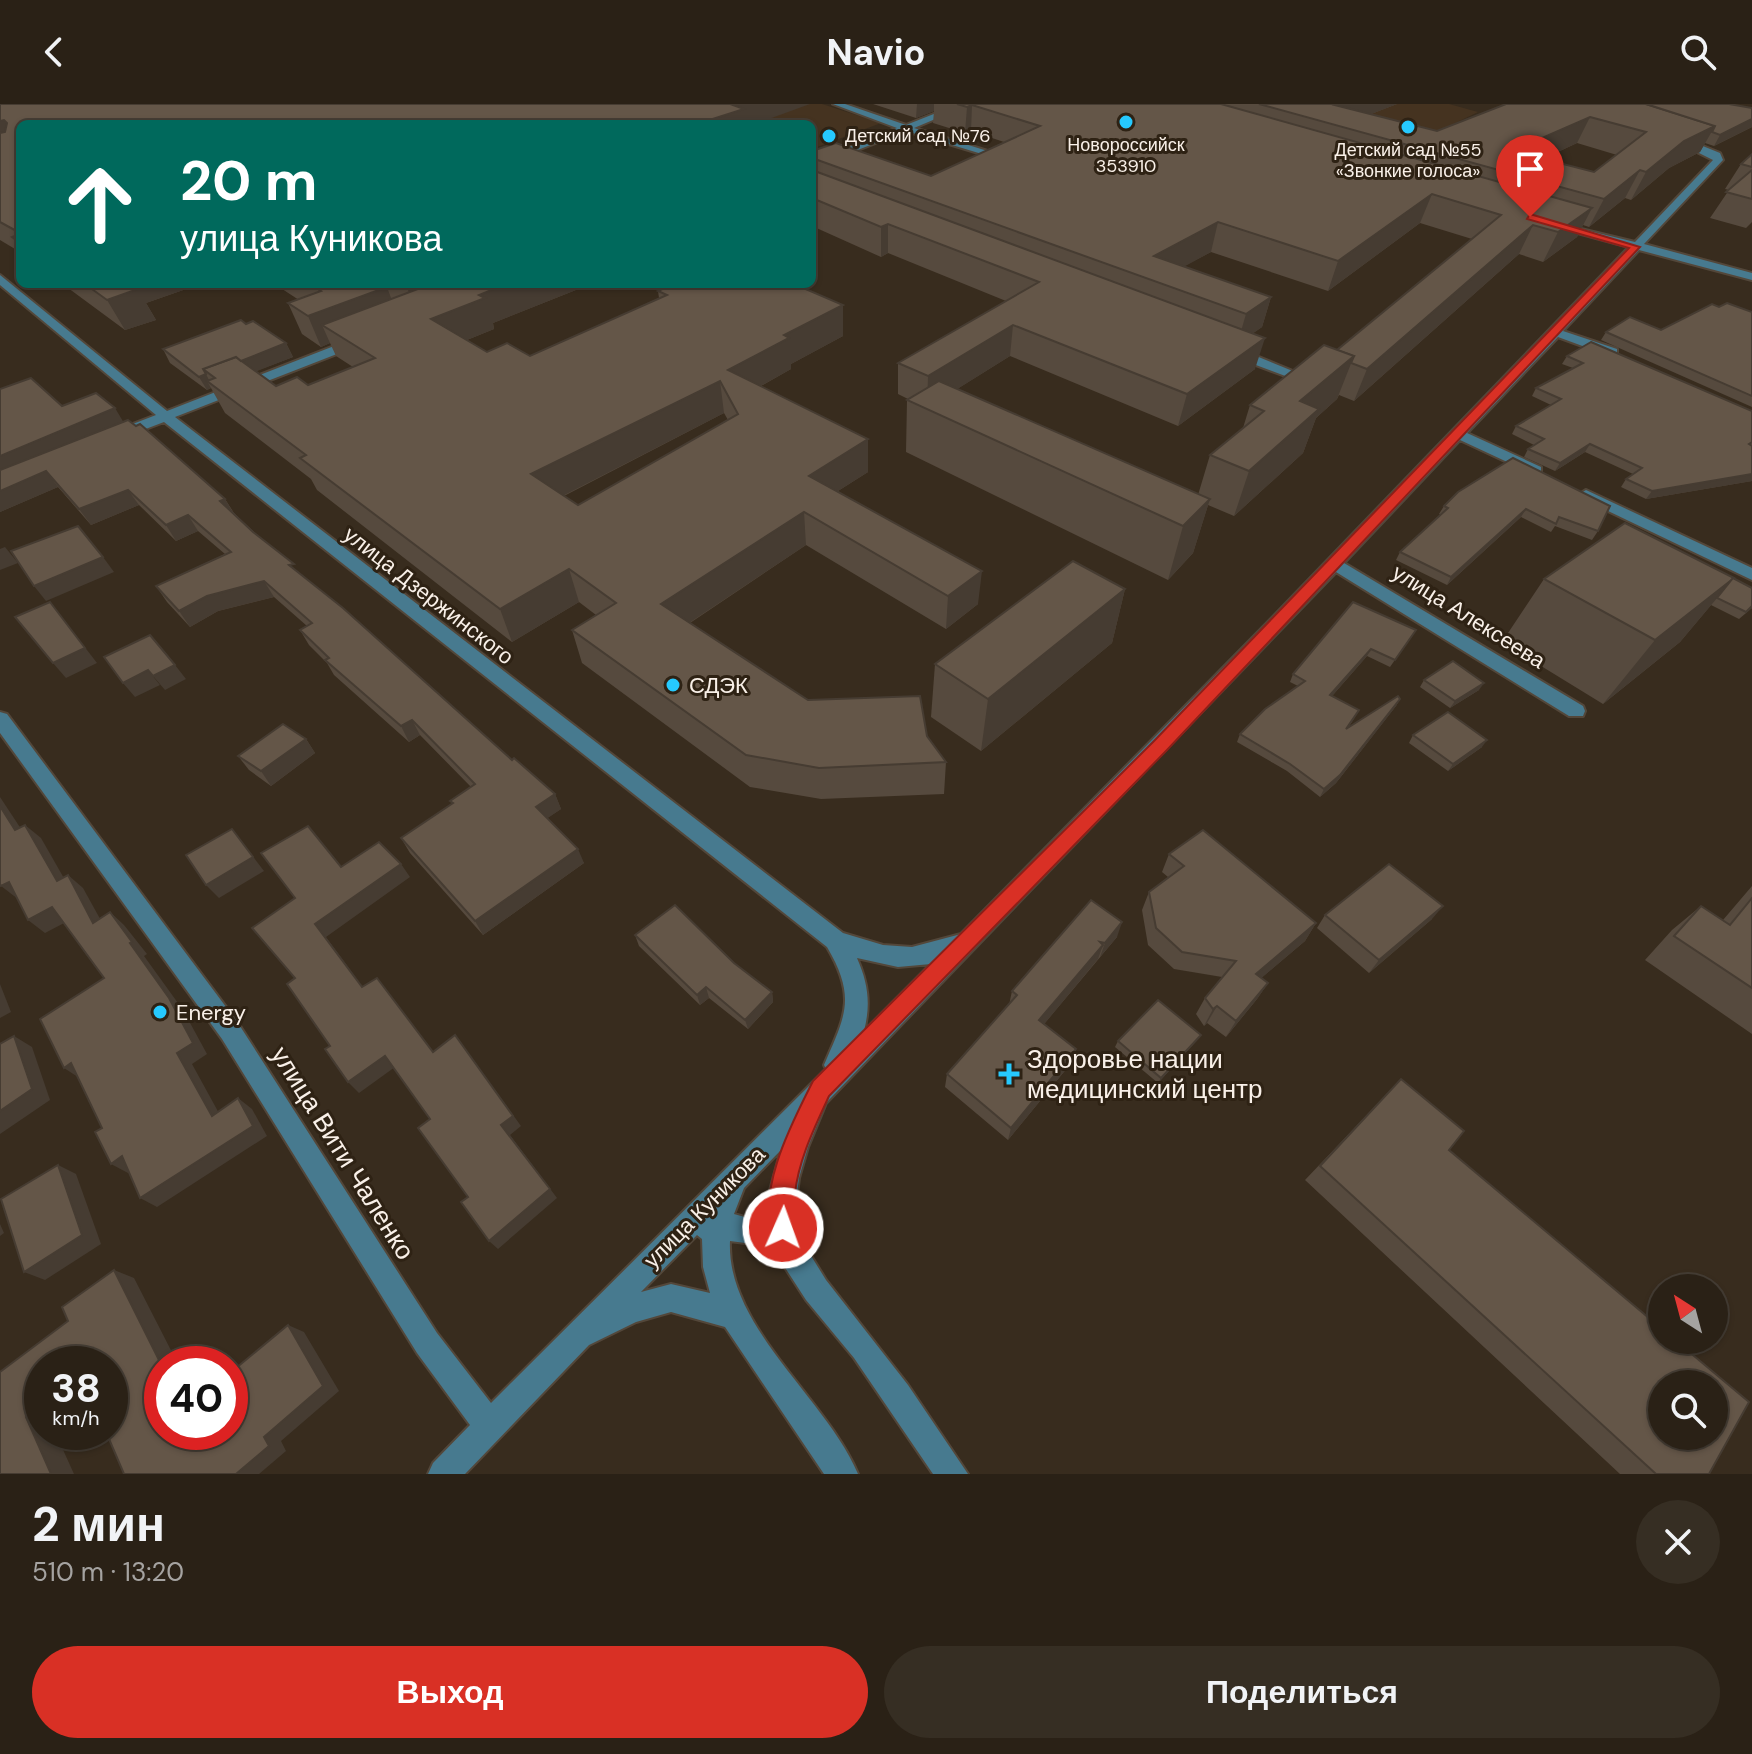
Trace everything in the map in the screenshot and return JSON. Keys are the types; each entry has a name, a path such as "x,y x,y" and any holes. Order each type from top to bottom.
{"street":[{"path":"837,104 1008,159"},
{"path":"816,163 967,104"},
{"name":"улица Куникова","path":"444,1474 1335,565 1718,160 1717,155 1705,148 1674,137"},
{"path":"1545,221 1752,277"},
{"name":"улица Дзержинского","path":"0,279 164,415 835,940"},
{"path":"1555,332 1629,360"},
{"path":"109,439 374,335"},
{"path":"1221,347 1293,374"},
{"path":"1460,435 1752,575"},
{"name":"улица Алексеева","path":"1335,565 1373,585 1576,711"},
{"name":"улица Вити Чаленко","path":"0,719 230,1031 427,1343 490,1427"},
{"path":"835,940 889,959 942,952 971,938"},
{"path":"835,940 853,969 858,1015 844,1052 821,1089 795,1142 783,1192 783,1228 797,1260 952,1474"},
{"path":"737,1173 722,1205 715,1237 720,1290 735,1317 842,1474"},
{"path":"668,1244 697,1229 746,1227 770,1236 797,1260"},
{"path":"573,1340 631,1309 671,1298 704,1305 735,1317"}],"shaded area":[{"name":"Детский сад №76","path":"600,104 822,104 881,123 816,147 816,120 642,120"},
{"name":"Детский сад №55 «Звонкие голоса»","path":"1288,104 1449,104 1478,112 1419,141"}],"building":[{"path":"0,104 736,104 733,105 744,109 710,120 16,120 16,231 0,222 0,133 5,132 7,123 0,121"},
{"path":"957,104 1221,104 1592,208 1558,232 1533,225 1367,369 1351,363 1354,356 1337,350 1501,215 1432,194 1338,261 1218,222 1154,256 1271,297 1246,314 816,159 816,150 836,143 931,176 1040,126 972,105"},
{"path":"1259,104 1338,104 1335,105 1437,131 1506,104 1646,104 1715,126 1684,141 1646,172 1640,170 1604,199","holes":["1590,117 1646,132 1594,172 1512,151"]},
{"path":"1646,104 1729,104 1752,108 1752,119 1720,135 1712,132 1715,126"},
{"path":"1752,154 1752,167 1741,164"},
{"path":"1752,170 1752,199 1726,192"},
{"path":"816,171 1265,338 1187,394 1013,325 928,376 898,363 1039,282 888,224 881,227 816,200"},
{"path":"90,288 138,289 107,300"},
{"path":"316,288 384,288 308,316 288,303 321,291"},
{"path":"420,288 496,288 479,295 485,298 431,319 487,352 507,343 530,356 667,295 658,291 664,288 803,288 843,305 784,335 789,338 728,370 868,439 809,476 982,571 948,596 804,512 661,604 808,700 920,696 927,736 946,762 819,768 746,755 572,630 616,603 569,569 500,609 300,458 306,455 207,381 215,378 203,369 236,357 276,386 297,377 308,385 375,358 322,325","holes":["720,381 738,414 578,505 531,474"]},
{"path":"1727,303 1752,312 1752,396 1606,332 1630,317 1661,330 1712,304 1719,307"},
{"path":"241,320 246,324 253,321 286,343 241,361 236,357 203,369 206,374 199,377 163,349"},
{"path":"1591,342 1752,411 1752,442 1749,444 1752,446 1752,474 1652,491 1626,479 1642,468 1590,444 1560,463 1528,449 1544,439 1516,426 1561,399 1536,388 1583,363 1567,356"},
{"path":"1324,345 1354,356 1300,401 1319,409 1249,471 1210,455 1264,411 1250,405"},
{"path":"31,378 62,406 96,393 115,408 0,456 0,389"},
{"path":"939,381 1210,499 1183,526 907,400"},
{"path":"128,420 136,426 140,424 225,499 220,501 253,532 294,564 289,565 343,608 512,760 514,758 555,794 536,807 578,849 475,921 401,838 475,784 412,720 401,726 325,660 329,658 300,630 312,623 264,581 207,596 179,611 156,586 231,552 188,515 166,525 128,490 79,509 46,471 0,491 0,470"},
{"path":"1513,458 1610,506 1598,531 1559,517 1556,524 1526,509 1451,577 1400,552 1448,508 1444,506 1458,492"},
{"path":"1625,523 1734,578 1655,640 1544,579"},
{"path":"78,526 103,557 34,586 11,551"},
{"path":"1073,561 1125,589 988,699 935,664"},
{"path":"1733,578 1752,588 1752,606 1746,612 1717,598"},
{"path":"50,602 85,648 53,663 15,617"},
{"path":"1353,602 1416,630 1395,660 1371,649 1330,695 1359,710 1346,729 1398,696 1400,699 1340,775 1324,789 1240,734 1265,709 1305,681 1293,674"},
{"path":"150,635 175,665 153,676 148,670 123,683 104,657"},
{"path":"1453,661 1484,683 1455,701 1424,680"},
{"path":"1448,712 1487,740 1453,764 1413,735"},
{"path":"283,724 306,739 261,771 238,756"},
{"path":"0,806 15,830 25,825 57,881 68,875 93,923 110,912 132,942 169,998 193,1043 177,1053 212,1116 238,1098 253,1126 140,1198 122,1156 111,1164 95,1132 102,1128 71,1063 64,1068 40,1019 104,978 52,907 28,920 9,882 1,886"},
{"path":"308,826 341,867 379,842 401,864 315,924 362,987 377,978 433,1052 455,1035 513,1116 501,1125 550,1189 489,1241 461,1202 468,1197 418,1128 430,1119 385,1056 348,1082 325,1049 330,1046 287,984 295,978 252,928 295,898 261,853"},
{"path":"232,829 253,857 206,885 186,855"},
{"path":"1203,830 1316,923 1256,974 1268,983 1236,1021 1217,1006 1213,1009 1205,998 1236,961 1182,952 1156,928 1149,892 1184,866 1169,854"},
{"path":"1389,864 1443,906 1379,960 1325,915"},
{"path":"1752,898 1752,988 1674,936 1701,906 1730,925"},
{"path":"1091,900 1122,922 1105,943 1100,942 1103,945 1039,1020 1076,1049 1011,1128 947,1074 1017,995 1012,991"},
{"path":"675,905 734,963 772,992 745,1020 706,987 697,995 635,935"},
{"path":"1158,1000 1201,1035 1161,1078 1118,1041"},
{"path":"14,1036 32,1089 0,1111 0,1044"},
{"path":"1401,1079 1464,1131 1449,1150 1648,1317 1648,1354 1692,1354 1711,1370 1648,1370 1648,1450 1722,1450 1709,1474 1656,1474 1320,1166"},
{"path":"58,1165 82,1235 24,1272 1,1199"},
{"path":"114,1270 152,1346 144,1346 144,1450 248,1450 248,1358 288,1325 323,1386 264,1437 269,1446 236,1474 124,1474 114,1450 128,1450 128,1346 35,1346 68,1321 62,1307"},
{"path":"24,1354 24,1450 40,1450 51,1474 0,1474 0,1372"},
{"path":"1728,1384 1749,1402 1728,1440"}],"place":[{"name":"Новороссийск 353910","path":"1126,122"},
{"name":"Детский сад №55 «Звонкие голоса»","path":"1408,127"},
{"name":"Детский сад №76","path":"829,136"},
{"name":"СДЭК","path":"673,685"},
{"name":"Energy","path":"160,1012"},
{"name":"Здоровье нации медицинский центр","path":"1009,1074"}],"route":[{"path":"783,1228 783,1192 795,1142 821,1089 1161,746 1442,454 1635,247 1530,217"}]}
